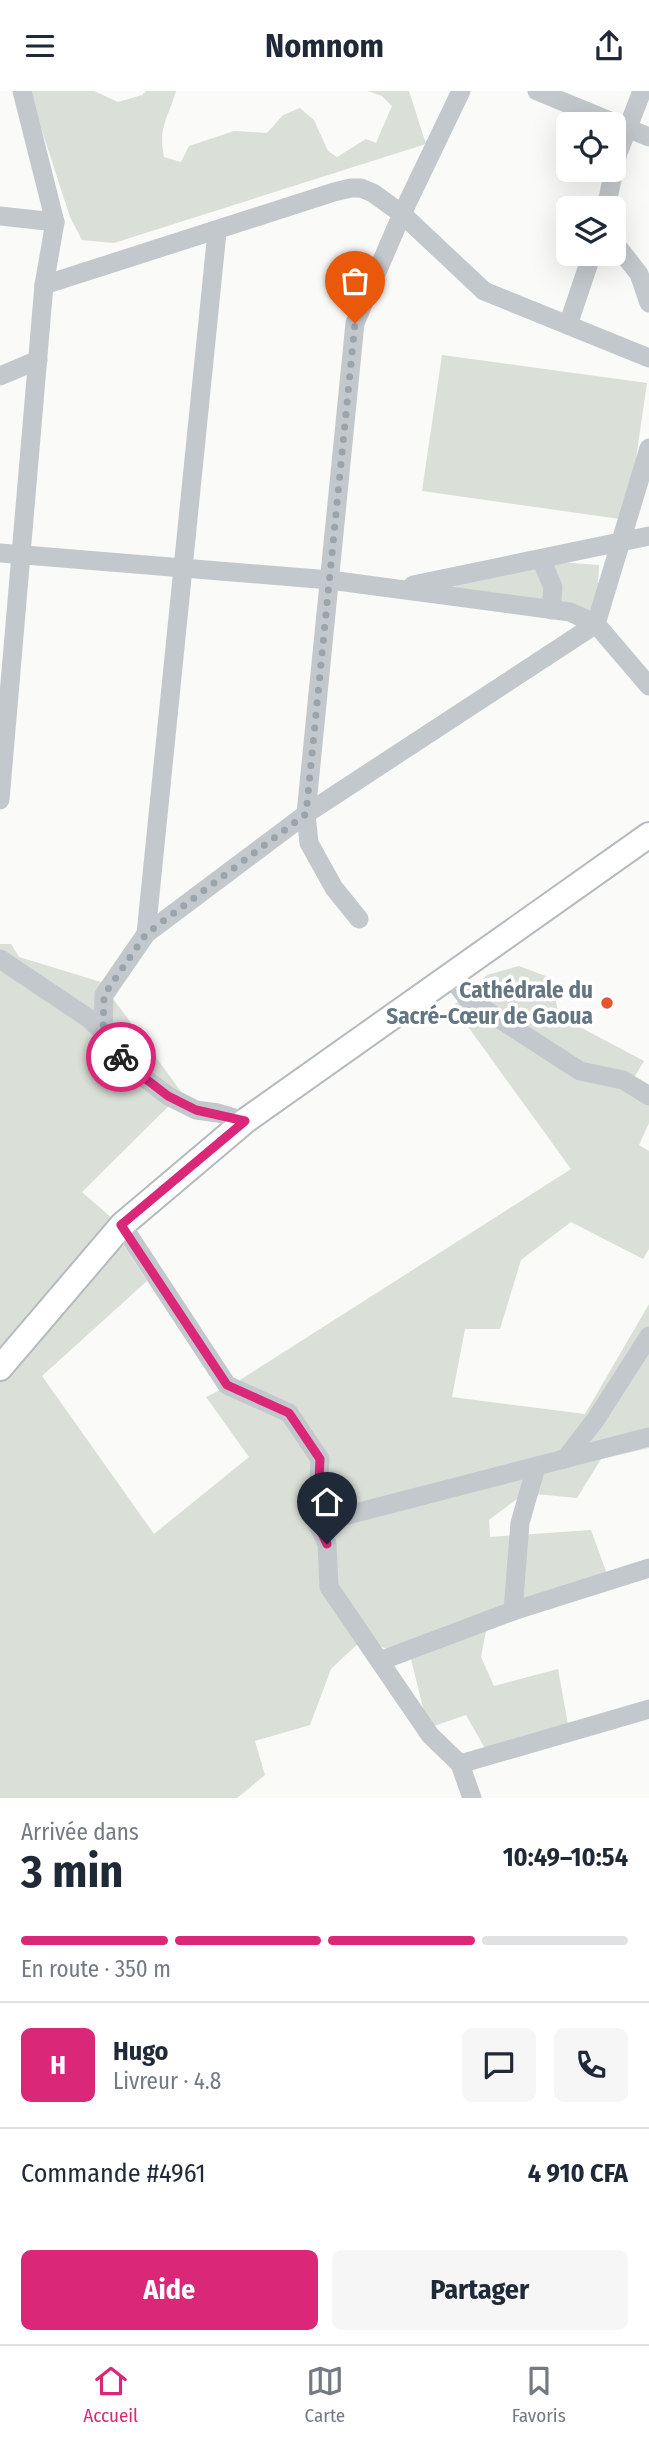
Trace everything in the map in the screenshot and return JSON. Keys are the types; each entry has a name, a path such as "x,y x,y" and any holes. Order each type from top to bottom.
{"main road":[{"path":"0,1368 121,1225 245,1121 649,835"}],"street":[{"path":"0,800 44,285 55,222 22,91"},
{"path":"359,919 334,888 309,843 306,814 355,323 402,214 461,91"},
{"path":"537,91 649,137"},
{"path":"626,134 642,91"},
{"path":"44,285 217,232 351,187 361,188 373,193 402,214 484,291 649,358"},
{"path":"0,216 55,222"},
{"path":"146,934 217,232"},
{"path":"626,257 639,274 649,303"},
{"path":"568,324 588,266"},
{"path":"0,376 38,360"},
{"path":"103,1032 104,995 146,934 306,814 596,624 649,448"},
{"path":"398,589 649,536"},
{"path":"0,553 330,580 570,612 596,624 640,662 649,686"},
{"path":"541,559 553,587 551,610"},
{"path":"0,959 88,1017 103,1032 124,1062 168,1096 196,1110 245,1121"},
{"path":"451,977 467,998 580,1071 623,1080 649,1096"},
{"path":"121,1225 227,1385 289,1413 320,1459 317,1523 327,1544 329,1587 430,1735 460,1764 472,1798"},
{"path":"565,1459 596,1419 649,1336"},
{"path":"317,1523 649,1437"},
{"path":"513,1611 520,1523 536,1467"},
{"path":"380,1661 513,1611 649,1568"},
{"path":"460,1764 649,1709"}],"shaded area":[{"path":"29,91 94,91 118,102 142,95 146,91 176,91 165,123 162,146 164,157 181,162 189,146 234,131 267,133 283,115 300,108 314,120 328,151 337,157 366,139 376,143 392,106 382,96 368,91 409,91 426,144 114,243 82,240 70,217"},
{"path":"442,355 647,383 627,520 422,491"},
{"path":"546,561 599,565 596,624 398,588"},
{"path":"0,944 11,944 19,957 101,982 182,1093 82,1192 113,1219 120,1240 147,1281 42,1376 154,1534 249,1457 206,1397 240,1380 571,1169 453,1006 487,975 519,966 551,978 559,1016 644,1061 632,1081 649,1085 649,1123 639,1145 649,1151 649,1249 643,1259 571,1222 521,1260 500,1329 465,1329 452,1397 585,1414 649,1304 649,1448 601,1459 577,1498 525,1493 489,1520 490,1537 591,1530 611,1585 487,1626 481,1657 494,1686 558,1669 569,1730 491,1759 466,1715 428,1728 411,1659 363,1639 331,1669 310,1725 255,1741 265,1775 237,1798 0,1798"}],"way so far":[{"path":"121,1057 103,1032 104,995 146,934 306,814 355,323"}],"place":[{"name":"Cathédrale du Sacré-Cœur de Gaoua","path":"607,1003"}],"route":[{"path":"121,1057 168,1096 196,1110 245,1121 121,1225 227,1385 289,1413 320,1459 317,1523 327,1544"}]}
